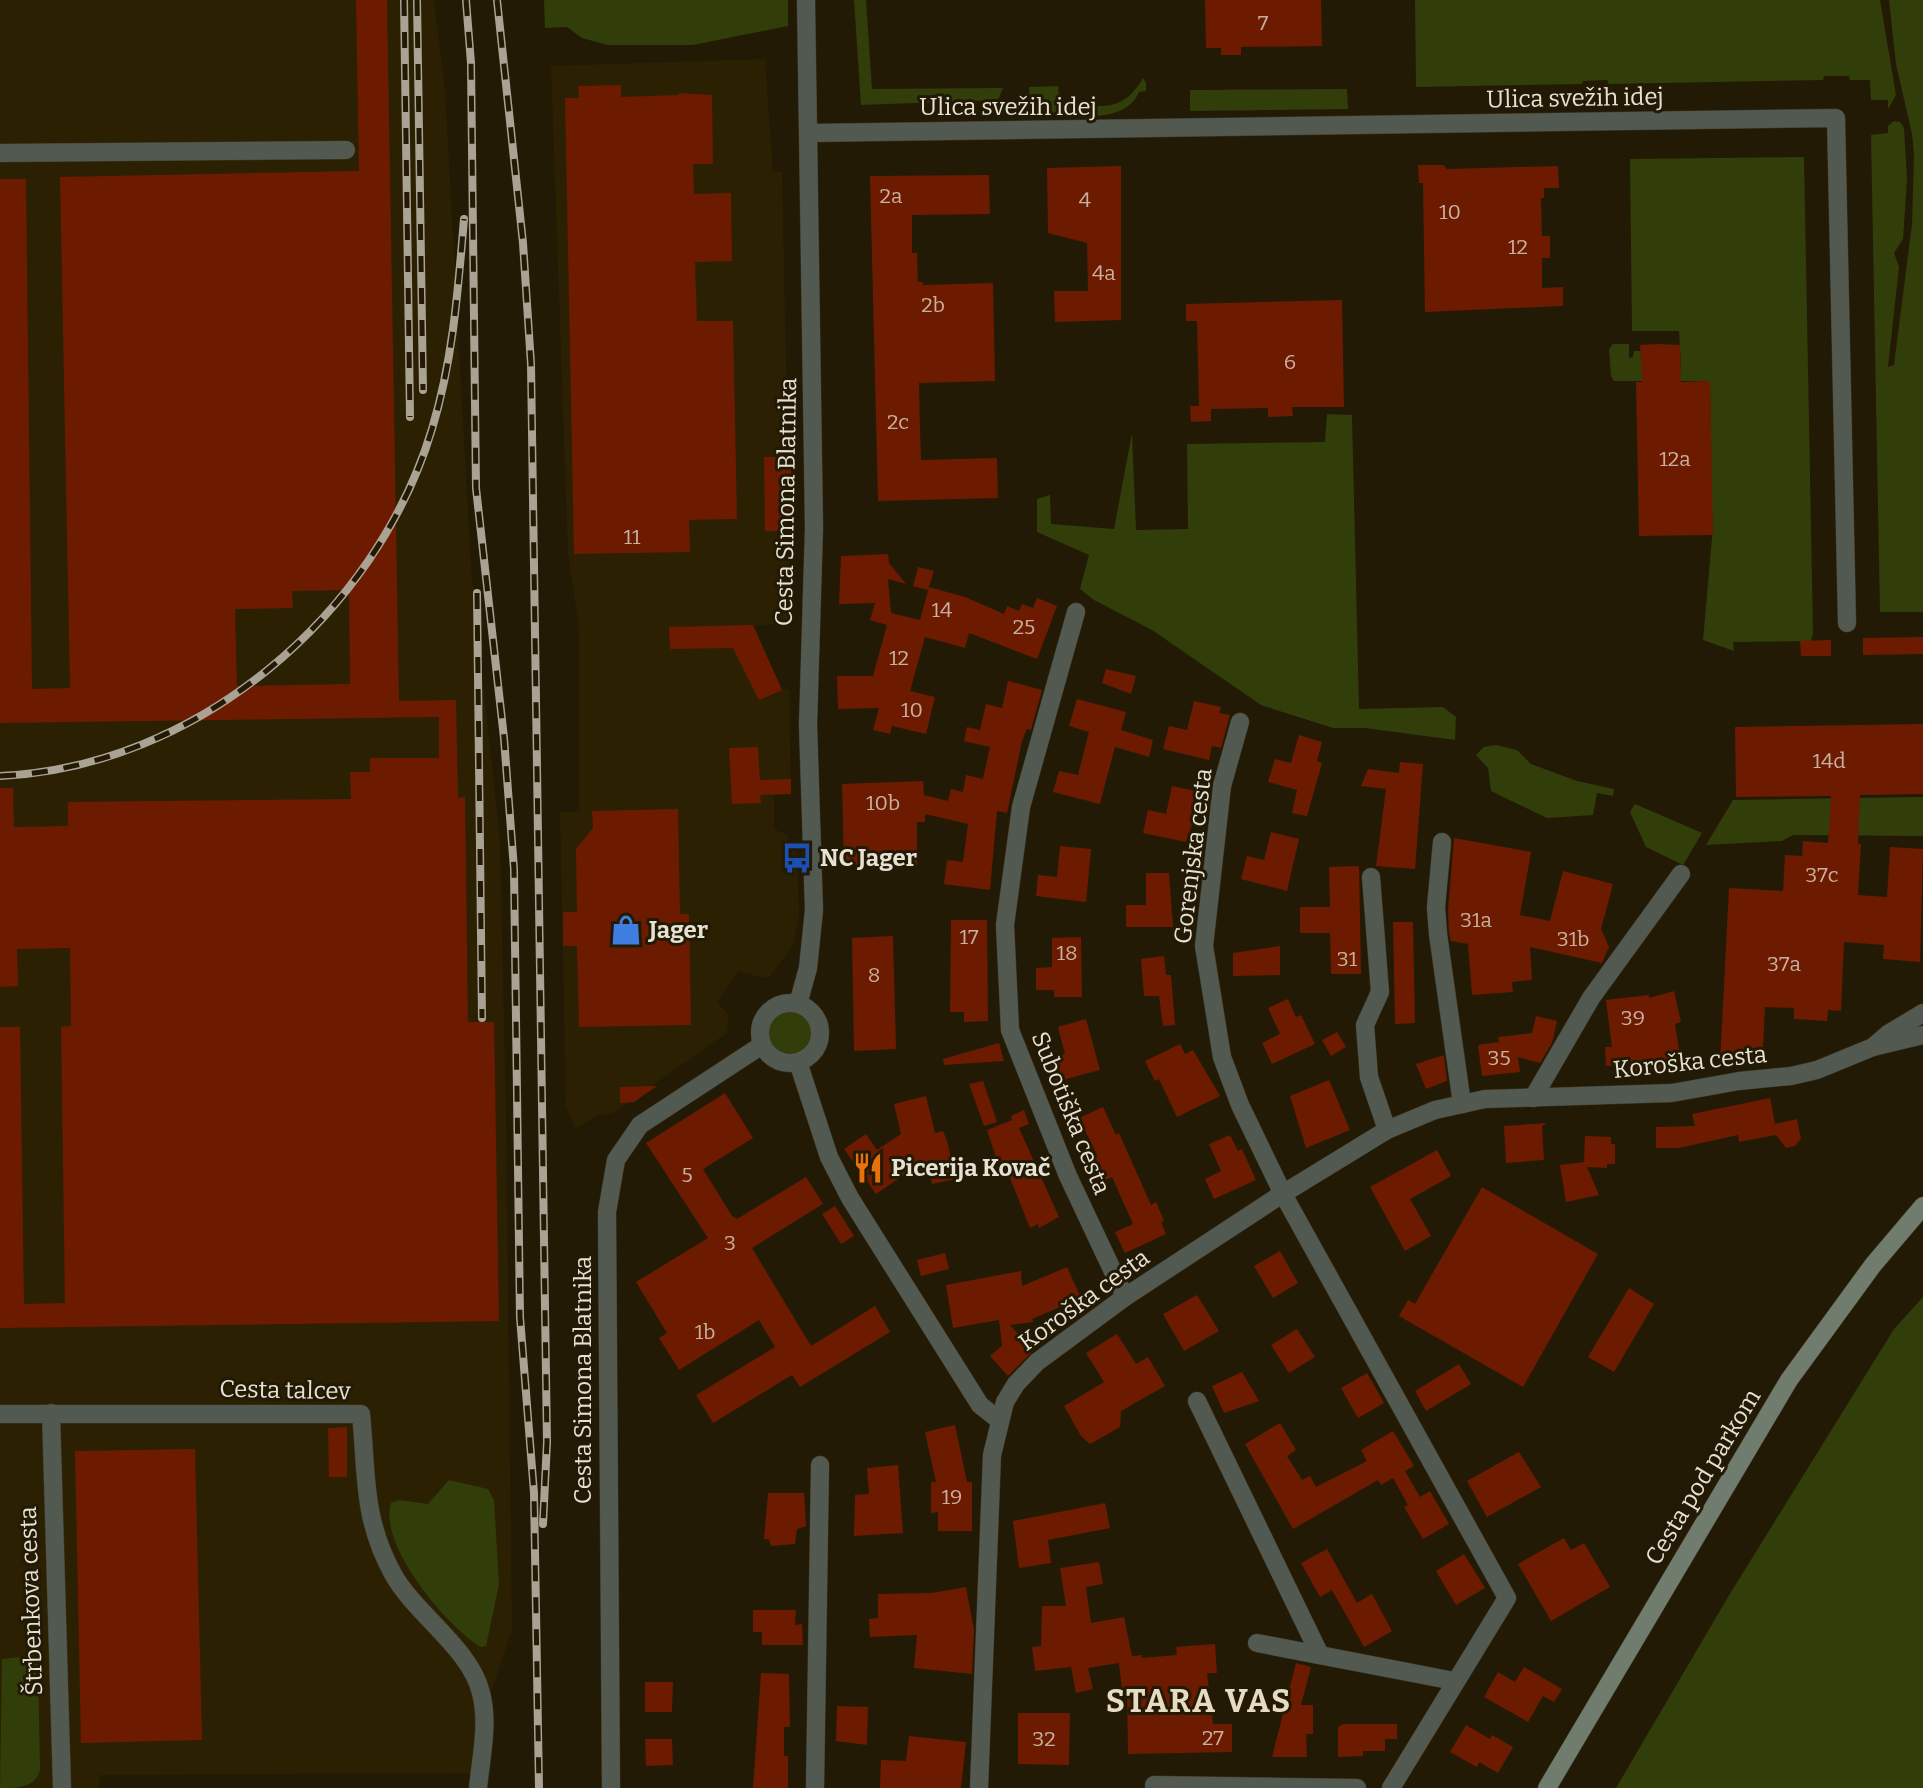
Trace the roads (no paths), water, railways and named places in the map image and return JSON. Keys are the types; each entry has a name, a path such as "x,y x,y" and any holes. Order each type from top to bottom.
{"main road":[{"name":"Cesta pod parkom","path":"1547,1788 1789,1380 1873,1265 1923,1206"}],"street":[{"name":"Cesta Simona Blatnika","path":"798,1004 807,968 814,910 808,725 814,528 806,0"},
{"name":"Ulica svežih idej","path":"810,133 1836,118 1847,623"},
{"path":"0,153 346,150"},
{"name":"Subotiška cesta","path":"1076,612 1021,807 1005,925 1010,1030 1068,1176 1125,1297"},
{"name":"Gorenjska cesta","path":"1240,722 1222,786 1204,946 1222,1057 1240,1105 1283,1194"},
{"path":"1442,842 1436,907 1462,1104"},
{"path":"1533,1098 1591,998 1681,874"},
{"path":"1371,877 1380,992 1365,1025 1369,1077 1387,1130"},
{"path":"798,1004 810,1010 818,1020 818,1046 810,1056 798,1062 777,1061 762,1045 760,1034 767,1013 776,1006 798,1004"},
{"path":"1873,1047 1898,1027 1923,1013"},
{"path":"1873,1047 1923,1035"},
{"name":"Cesta Simona Blatnika","path":"611,1788 607,1212 616,1160 640,1125 762,1045"},
{"name":"Koroška cesta","path":"979,1788 992,1455 999,1420 1016,1384 1037,1362 1125,1297 1283,1194 1387,1130 1435,1110 1485,1099 1672,1093 1740,1080 1791,1076 1817,1070 1873,1047"},
{"path":"798,1062 829,1157 850,1198 973,1394 999,1420"},
{"path":"1283,1194 1507,1598 1391,1788"},
{"path":"1197,1401 1319,1653"},
{"path":"0,1414 51,1413"},
{"name":"Štrbenkova cesta","path":"51,1413 62,1788"},
{"name":"Cesta talcev","path":"51,1413 361,1414 363,1480 371,1521 382,1551 407,1595 468,1665 481,1691 485,1721 478,1788"},
{"path":"816,1788 820,1465"},
{"path":"1257,1643 1454,1681"},
{"path":"1154,1785 1357,1788"}],"railway":[{"path":"404,0 410,417"},
{"path":"417,0 423,390"},
{"path":"466,0 471,63 476,488 504,738 514,869 520,1317 534,1493 539,1788"},
{"path":"497,0 523,243 531,364 547,1442 543,1524"},
{"path":"0,776 73,766 143,744 208,711 269,669 323,618 369,560 405,497 432,429 450,351 464,219"},
{"path":"477,593 482,1018"}],"place":[{"name":"NC Jager","path":"797,858"},
{"name":"Jager","path":"626,930"},
{"name":"Picerija Kovač","path":"868,1168"}],"district":[{"name":"STARA VAS","path":"1199,1701"}]}
